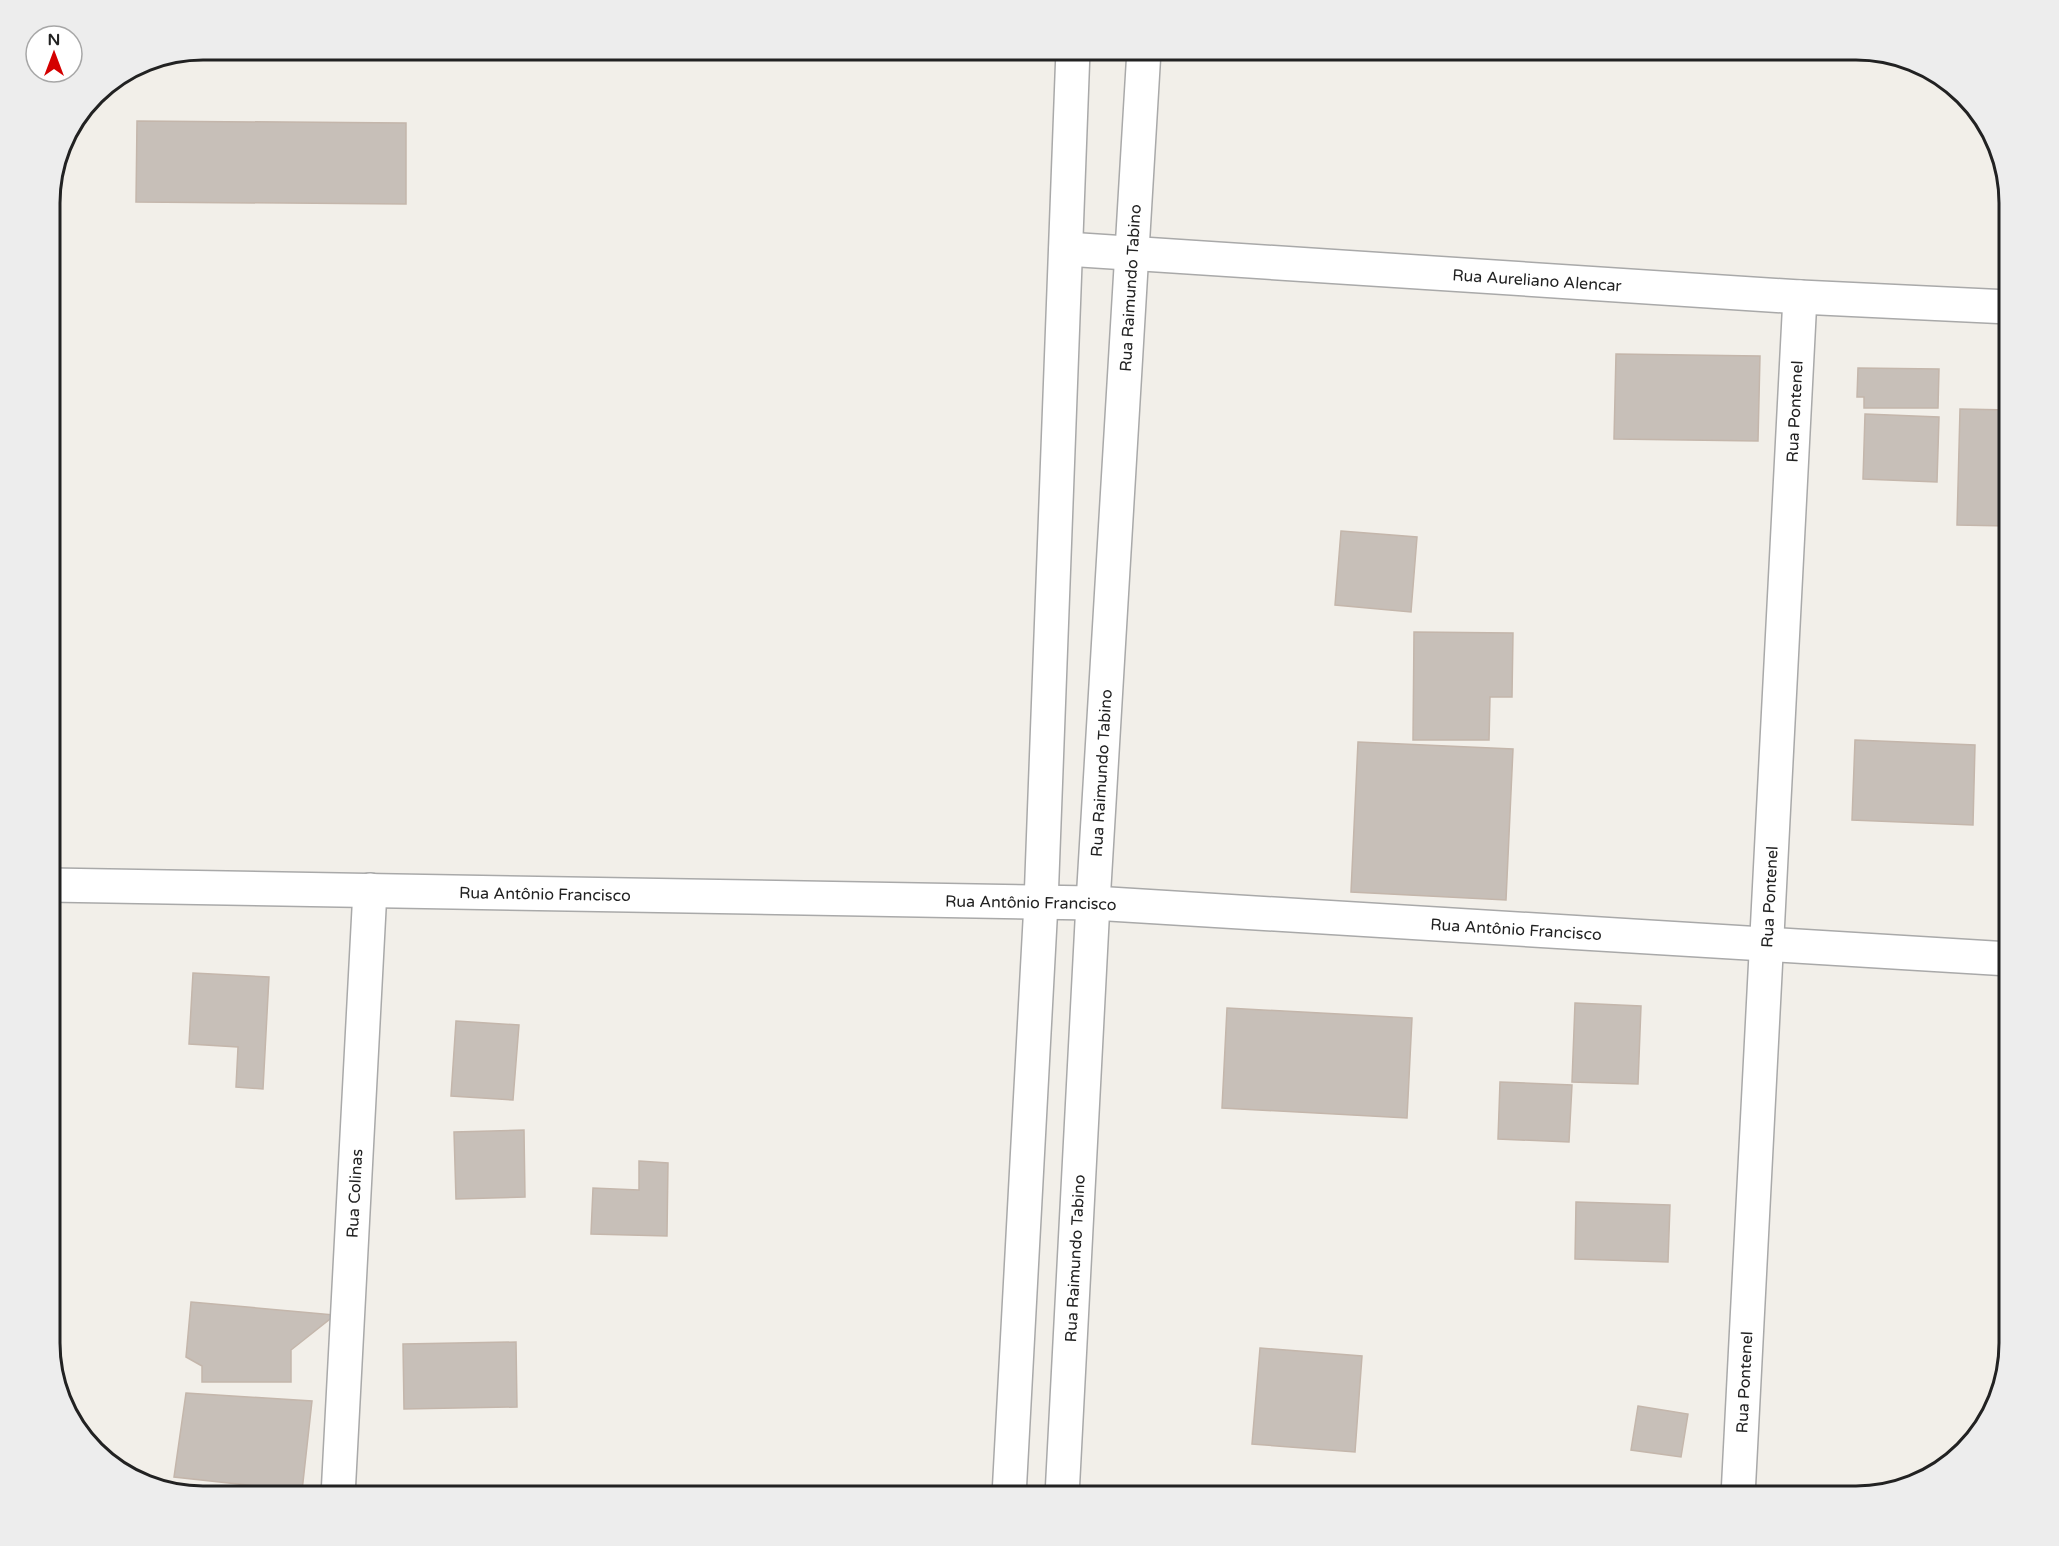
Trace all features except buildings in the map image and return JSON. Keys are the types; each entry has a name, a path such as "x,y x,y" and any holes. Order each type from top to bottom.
{"street":[{"path":"1010,1486 1041,903 1074,60"},
{"name":"Rua Raimundo Tabino","path":"1063,1486 1093,903 1143,60"},
{"name":"Rua Aureliano Alencar","path":"1066,249 1800,297 1999,306"},
{"name":"Rua Pontenel","path":"1739,1486 1800,297"},
{"name":"Rua Antônio Francisco","path":"60,885 1093,903 1999,958"},
{"name":"Rua Colinas","path":"339,1486 370,890"},
{"path":"1018,1323 1071,1325"}]}
